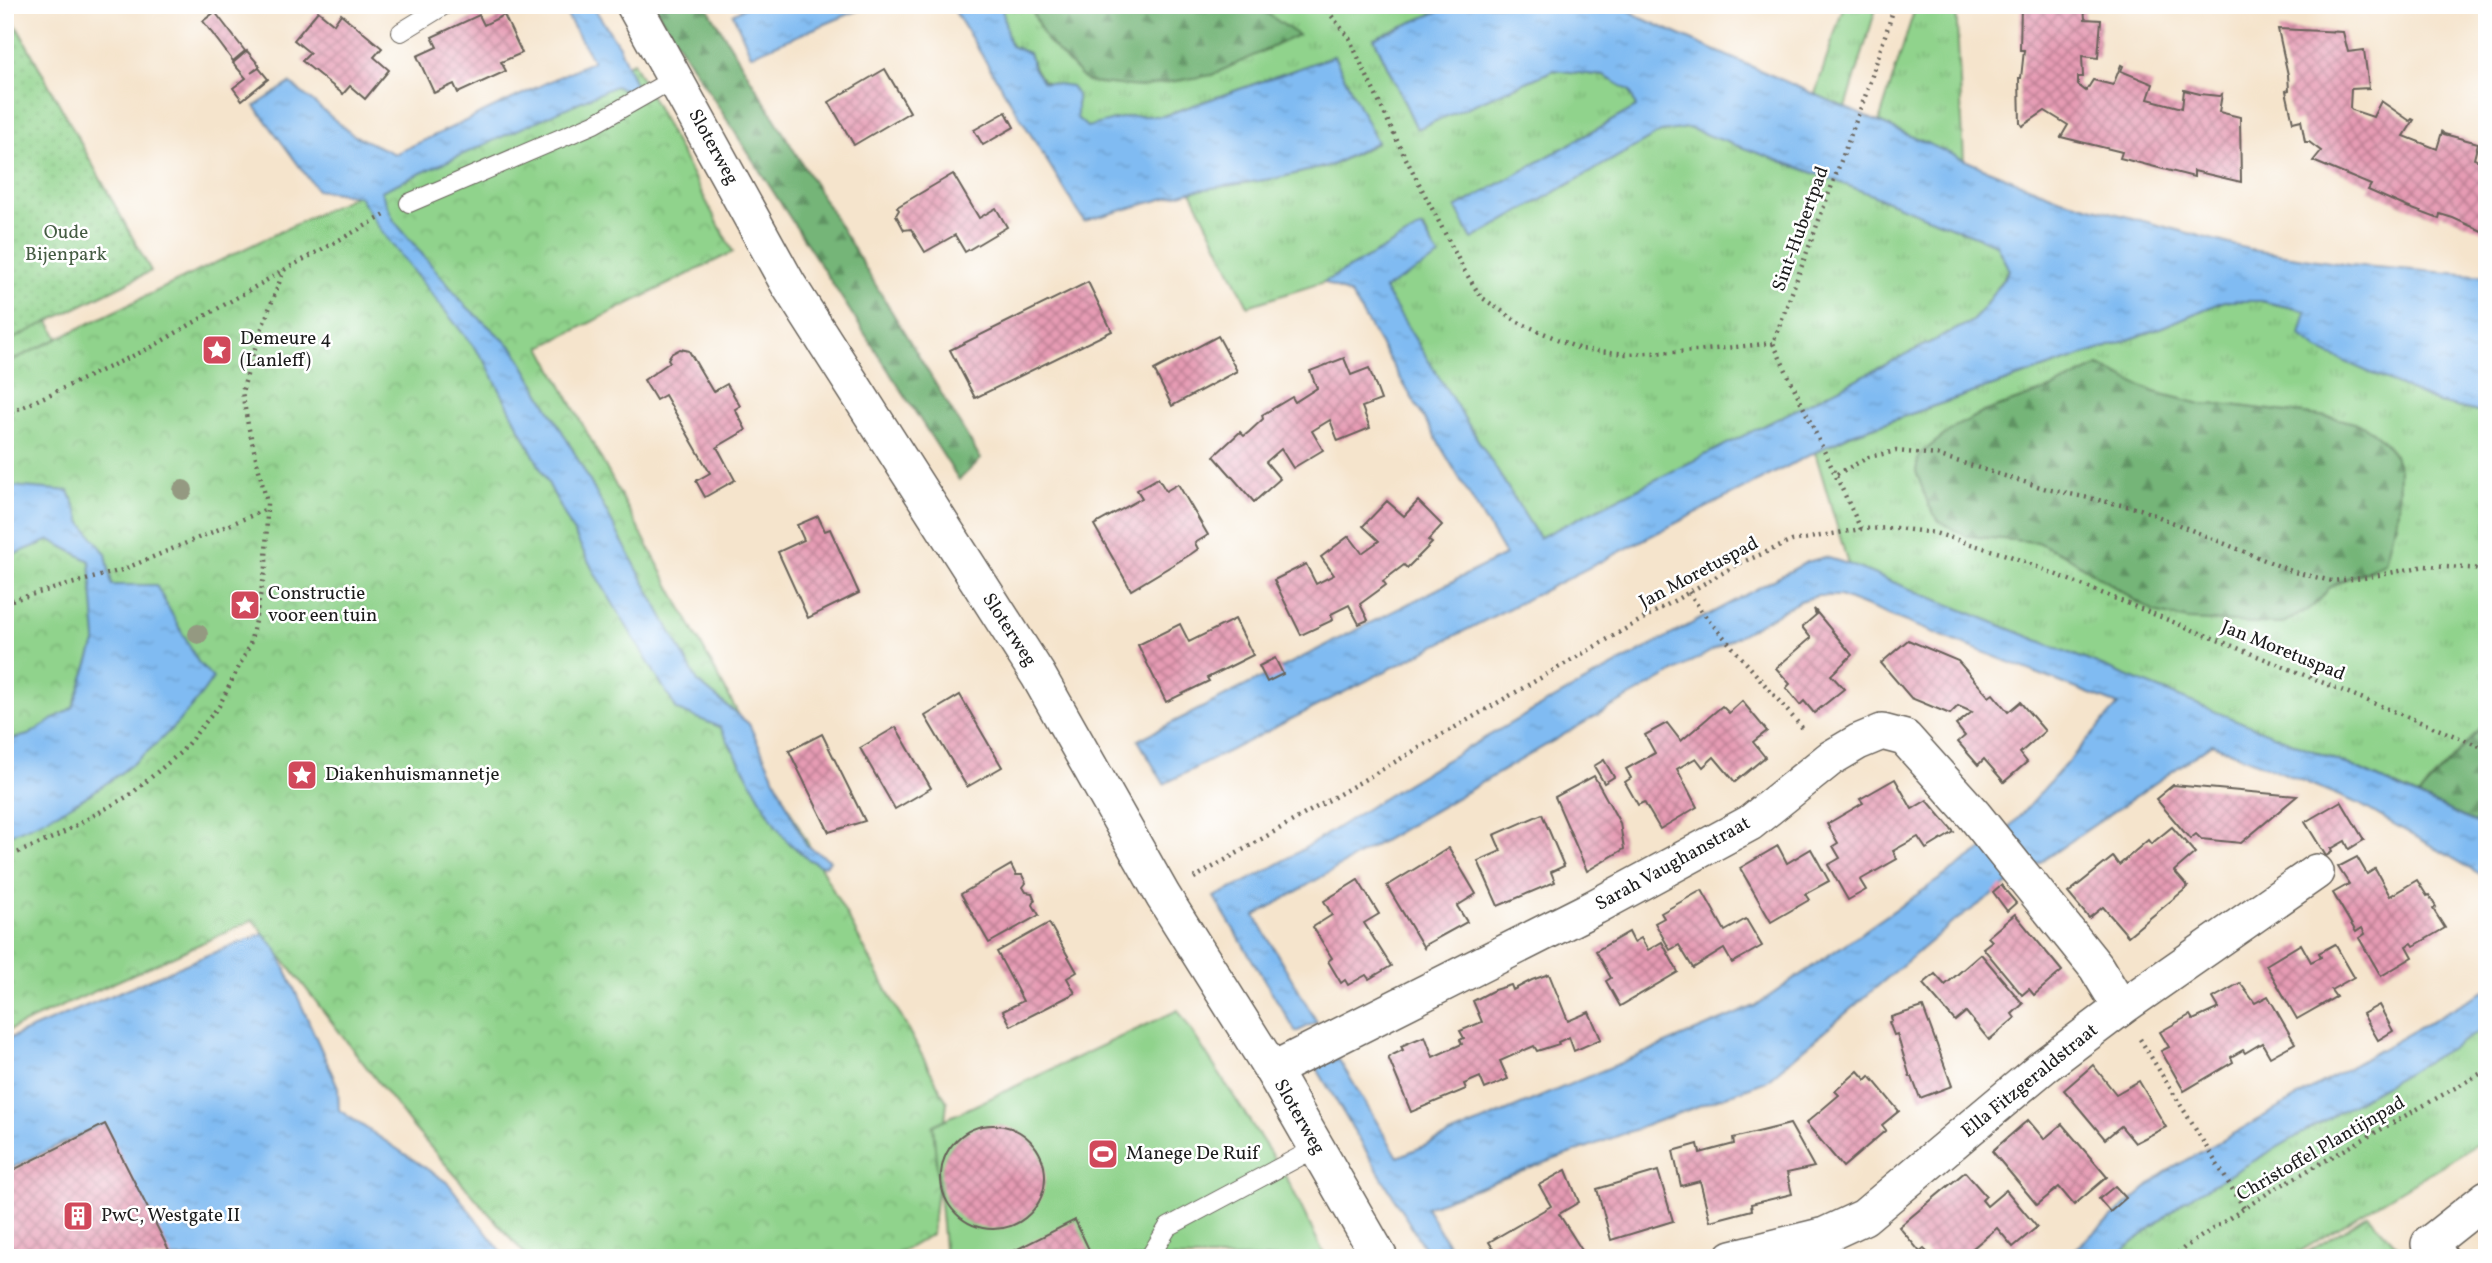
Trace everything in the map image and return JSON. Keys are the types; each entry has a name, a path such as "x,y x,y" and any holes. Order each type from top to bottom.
{"street":[{"name":"Sloterweg","path":"634,5 788,284 1038,676 1163,895 1272,1070 1380,1258"},
{"name":"Sarah Vaughanstraat","path":"1272,1070 1595,907 1750,823 1831,758 1882,732 1905,738 1974,815 2096,967 2121,1008"},
{"name":"Ella Fitzgeraldstraat","path":"1732,1258 1825,1235 1864,1217 2044,1066 2121,1008 2316,873"},
{"path":"2435,1251 2487,1198"}],"lane":[{"path":"401,32 445,5"},
{"path":"409,203 594,124 675,78"},
{"path":"1149,1258 1168,1227 1316,1148"}],"path":[{"path":"1323,5 1349,38 1401,149 1464,270 1481,297 1518,322 1580,349 1626,354 1697,351 1773,343 1861,529"},
{"name":"Sint-Hubertpad","path":"1773,343 1866,93 1895,5"},
{"path":"5,415 150,348 366,224"},
{"path":"5,858 57,836 130,795 181,752 219,706 250,645 266,567 267,509 242,392 257,341 284,270"},
{"path":"1837,474 1869,457 1896,451 1937,455 2047,489 2140,509 2294,572 2332,581 2364,579 2425,566 2487,569"},
{"path":"5,602 122,570 267,509"},
{"name":"Jan Moretuspad","path":"1163,895 1736,565 1792,541 1861,529 1896,528 1935,533 2010,556 2487,749"},
{"path":"1689,592 1702,612 1741,658 1831,758"},
{"path":"2121,1008 2244,1208"},
{"name":"Christoffel Plantijnpad","path":"2172,1258 2271,1191 2487,1070"}],"green space":[{"name":"Oude Bijenpark","path":"5,5 151,271 5,343"},
{"path":"653,5 706,5 981,459 959,480"},
{"path":"1000,5 1454,5 1374,38 1417,129 1554,70 1604,76 1630,91 1636,107 1456,208 1472,239 1661,132 1688,128 1839,182 1996,244 2009,269 1971,322 1539,538 1383,289 1438,257 1423,227 1324,282 1248,306 1191,191 1278,178 1332,165 1377,143 1334,56 1163,116 1130,116 1087,128 1077,118 1077,95 1046,82 1037,72 1029,53 1011,46"},
{"path":"1029,5 1255,5 1298,35 1212,75 1140,87 1087,82 1046,40"},
{"path":"1844,5 1877,5 1846,108 1815,94"},
{"path":"1916,5 1956,5 1964,160 1879,122"},
{"path":"633,62 733,252 541,347 947,1102 932,1234 891,1258 528,1258 412,1126 253,920 5,1032 5,364"},
{"path":"2224,301 2261,301 2306,311 2439,403 2487,414 2487,721 2418,796 2353,767 1848,564 1815,452 1850,435 2148,333","holes":["2099,366 2154,392 2201,404 2336,418 2365,426 2381,439 2393,453 2399,469 2398,511 2396,525 2372,570 2341,581 2328,589 2319,601 2281,624 2211,620 2140,604 2065,555 2037,542 1980,537 1929,506 1916,471 1919,455 1943,436 1984,412 2053,388"]},
{"path":"48,320 69,357 5,383 5,341"},
{"path":"2099,366 2154,392 2201,404 2336,418 2365,426 2393,453 2399,469 2398,511 2385,563 2341,581 2328,589 2308,610 2281,624 2187,620 2154,612 2065,555 2037,542 1966,536 1939,521 1929,506 1916,471 1919,455 1956,426 1984,412 2053,388"},
{"path":"2487,721 2487,828 2418,796"},
{"name":"Manege De Ruif","path":"1178,1010 1289,1182 1326,1258 945,1258 933,1125"},
{"path":"2487,1027 2487,1138 2289,1258 2114,1258 2184,1201"},
{"path":"2368,1215 2409,1258 2298,1258"}],"water":[{"path":"561,5 592,5 619,46 637,89 629,91 615,86 381,191 394,221 466,306 515,350 574,452 698,682 749,724 806,845 830,860 826,866 808,859 787,841 720,727 677,710 594,572 485,361 382,232 359,196 317,190 255,106 290,83 353,135 395,154 593,61"},
{"path":"749,5 871,5 751,55 733,14"},
{"path":"951,5 1000,5 1011,46 1029,53 1034,69 1043,82 1071,86 1077,95 1077,118 1087,127 1130,116 1163,116 1334,56 1377,142 1332,165 1278,178 1191,191 1084,221"},
{"path":"1454,5 1621,5 1641,18 1983,168 2061,199 2252,250 2349,265 2487,276 2487,414 2439,403 2318,350 2300,335 2306,311 2261,301 2224,301 2148,333 1849,435 1164,784 1138,740 1505,555 1351,295 1324,282 1422,227 1439,257 1384,289 1539,538 1971,322 2009,270 1996,244 1839,182 1688,128 1661,132 1472,239 1456,208 1636,107 1630,91 1604,76 1554,70 1417,129 1374,38"},
{"path":"12,486 69,491 82,523 106,554 112,585 156,585 198,662 213,678 172,729 121,773 64,809 5,836 5,741 28,735 73,707 96,640 90,561 50,540 5,558 5,493"},
{"path":"1825,557 2353,767 2487,828 2487,878 2359,804 2212,744 1952,923 1766,1081 1426,1207 1456,1258 1430,1258 1316,1067 1338,1058 1398,1157 1755,1006 2002,836 2118,705 1840,596 1817,596 1800,601 1594,717 1255,916 1317,1022 1296,1032 1214,897 1292,856 1416,778 1561,695 1807,562"},
{"path":"263,934 276,948 338,1087 339,1110 448,1183 506,1258 169,1258 100,1125 5,1171 5,1040"},
{"path":"2487,989 2487,1027 2184,1201 2114,1258 2064,1258 2164,1173"}],"building":[{"path":"2021,5 2084,5 2085,19 2101,20 2098,58 2082,56 2083,77 2078,77 2078,85 2086,91 2093,80 2113,85 2121,65 2121,71 2153,84 2148,99 2182,108 2184,90 2219,96 2222,94 2219,112 2240,117 2241,182 2194,171 2194,177 2120,158 2122,152 2061,137 2068,125 2045,111 2022,126 2019,78 2024,50 2020,50"},
{"path":"318,11 334,24 341,14 382,48 374,57 389,70 365,99 350,86 343,94 302,61 310,53 294,40"},
{"path":"215,12 245,51 233,61 203,21"},
{"path":"479,15 484,25 504,15 522,53 501,62 506,71 458,93 454,84 434,93 417,56 437,47 432,37"},
{"path":"2278,29 2343,32 2348,52 2364,50 2369,88 2351,89 2352,110 2373,117 2381,101 2410,121 2414,120 2404,136 2437,149 2442,132 2478,143 2474,159 2487,164 2484,232 2453,218 2440,214 2439,219 2407,207 2368,190 2371,185 2313,161 2321,151 2305,142 2301,120 2293,122 2286,91 2289,90 2288,75"},
{"path":"247,51 260,66 251,73 259,68 268,79 242,100 233,88 246,78 233,63"},
{"path":"885,69 910,112 854,145 829,102"},
{"path":"1006,112 1014,127 983,145 974,130"},
{"path":"953,174 979,218 996,208 1007,227 965,252 955,235 925,252 911,229 904,230 896,215 899,210 897,207"},
{"path":"1088,282 1112,331 975,398 950,350"},
{"path":"1218,336 1237,371 1172,406 1154,370"},
{"path":"680,349 689,351 713,392 727,384 740,406 735,409 746,430 717,447 735,480 705,497 696,481 710,473 665,395 656,400 644,380 670,362 668,359 671,354"},
{"path":"1344,358 1351,375 1369,368 1381,400 1362,407 1370,428 1338,441 1330,420 1312,431 1323,450 1293,468 1281,449 1266,462 1280,479 1254,502 1214,456 1240,432 1244,436 1249,432 1263,419 1262,415 1292,397 1295,402 1317,388 1310,371"},
{"path":"1158,478 1166,491 1178,484 1208,535 1195,543 1198,549 1191,554 1131,590 1094,525 1142,498 1137,490"},
{"path":"1387,501 1404,516 1418,501 1442,525 1428,540 1432,543 1407,568 1404,565 1383,581 1386,585 1360,604 1368,620 1359,624 1349,605 1331,614 1333,620 1301,635 1274,580 1306,564 1316,584 1334,575 1321,557 1349,536 1362,553 1379,541 1363,526"},
{"path":"818,516 825,531 830,529 859,593 808,618 778,552 804,540 797,525"},
{"path":"1814,609 1852,655 1831,675 1844,689 1814,713 1804,701 1800,705 1786,688 1790,684 1776,668 1811,638 1802,627 1816,615"},
{"path":"1235,619 1253,655 1166,702 1138,645 1180,624 1189,642"},
{"path":"1908,640 1958,661 1989,697 1993,694 2008,712 2020,702 2045,731 2020,753 2027,762 2004,782 1984,759 1978,765 1958,742 1965,736 1956,725 1972,712 1958,706 1950,714 1911,698 1881,663"},
{"path":"1275,658 1283,674 1267,682 1259,666"},
{"path":"960,695 1002,767 967,787 925,716"},
{"path":"1742,701 1767,731 1753,742 1765,757 1735,782 1714,757 1703,767 1696,758 1677,769 1697,807 1660,829 1644,802 1638,805 1625,782 1631,778 1626,769 1655,753 1645,735 1667,723 1681,741 1722,706 1729,713"},
{"path":"896,727 931,788 895,809 860,748"},
{"path":"822,734 865,821 829,832 789,751"},
{"path":"1604,760 1614,777 1604,783 1594,766"},
{"path":"1594,776 1620,823 1624,849 1587,871 1555,797"},
{"path":"1895,779 1912,809 1927,800 1954,832 1926,849 1918,837 1893,851 1897,859 1860,880 1866,890 1848,900 1828,865 1840,858 1833,846 1838,843 1827,824 1863,803 1860,799"},
{"path":"2173,785 2297,796 2241,843 2201,839 2196,834 2190,839 2156,799"},
{"path":"2341,801 2364,840 2349,849 2345,841 2331,849 2332,852 2326,856 2305,822"},
{"path":"1542,814 1564,866 1551,872 1555,882 1498,906 1478,861 1501,851 1494,835"},
{"path":"2172,827 2195,853 2174,871 2188,887 2128,936 2103,907 2089,918 2068,893 2113,857 2119,865 2148,840 2151,844"},
{"path":"1778,846 1787,863 1811,849 1829,881 1805,894 1809,900 1771,922 1740,868"},
{"path":"1449,848 1476,894 1457,906 1467,922 1424,948 1387,886"},
{"path":"2357,857 2367,874 2375,869 2390,896 2417,880 2436,907 2433,909 2445,928 2414,946 2412,943 2407,946 2413,957 2381,976 2359,938 2365,934 2362,928 2356,932 2333,893 2349,884 2338,867"},
{"path":"1011,865 1016,875 1022,875 1026,883 1023,887 1026,892 1032,893 1035,900 1033,905 1039,915 989,943 961,894"},
{"path":"1358,880 1379,914 1364,923 1391,966 1369,979 1366,975 1348,985 1345,980 1341,983 1328,961 1332,958 1313,927 1332,915 1324,901"},
{"path":"2001,885 2016,903 2007,911 1993,892"},
{"path":"1702,890 1725,931 1746,919 1762,946 1732,963 1724,949 1693,968 1679,945 1670,950 1655,923 1664,918 1661,913"},
{"path":"2015,914 2062,971 2034,995 2029,989 2022,995 1983,948 1992,941 1988,937"},
{"path":"1049,923 1077,972 1067,978 1075,993 1011,1026 1003,1011 1023,1001 997,952"},
{"path":"1629,932 1634,942 1641,938 1648,950 1662,942 1678,972 1620,1006 1606,981 1611,978 1596,951"},
{"path":"2301,944 2311,962 2321,957 2319,953 2335,944 2354,977 2331,990 2336,997 2297,1019 2266,965"},
{"path":"1981,954 2023,1004 2012,1014 2015,1018 1989,1040 1966,1012 1955,1021 1923,984 1935,974 1945,985"},
{"path":"1549,974 1568,1021 1589,1012 1601,1039 1574,1051 1569,1037 1558,1042 1559,1044 1537,1051 1534,1046 1500,1061 1508,1079 1485,1089 1480,1077 1464,1084 1466,1089 1411,1112 1388,1057 1403,1050 1401,1046 1425,1036 1433,1057 1462,1044 1460,1040 1464,1038 1460,1031 1482,1022 1473,1001 1494,990 1511,985 1513,990"},
{"path":"2240,983 2255,1003 2268,996 2295,1043 2270,1057 2262,1043 2245,1053 2243,1050 2231,1057 2233,1062 2184,1091 2161,1051 2169,1047 2160,1032 2190,1015 2193,1020 2219,1008 2213,998"},
{"path":"2379,1005 2393,1031 2378,1040 2363,1014"},
{"path":"1923,1007 1952,1086 1920,1098 1910,1077 1897,1034 1894,1035 1889,1022 1892,1021 1891,1017"},
{"path":"2093,1065 2116,1094 2139,1081 2166,1127 2135,1143 2121,1126 2105,1139 2064,1090"},
{"path":"1858,1071 1866,1080 1870,1076 1899,1111 1882,1125 1886,1130 1843,1167 1806,1123 1839,1095 1835,1091"},
{"path":"2028,1120 2044,1139 2062,1124 2107,1177 2074,1205 2059,1187 2037,1205 1992,1151"},
{"name":"PwC, Westgate II","path":"105,1124 173,1258 5,1258 5,1174"},
{"path":"1790,1124 1814,1167 1787,1173 1792,1194 1751,1204 1752,1210 1710,1221 1700,1181 1681,1186 1673,1151 1698,1144 1700,1153 1734,1144 1733,1138"},
{"path":"993,1125 1013,1129 1030,1140 1041,1157 1045,1177 1041,1197 1030,1214 1013,1225 993,1229 973,1225 956,1214 945,1197 941,1177 945,1157 956,1140 973,1129"},
{"path":"1566,1170 1579,1202 1559,1214 1583,1252 1574,1258 1499,1258 1489,1242 1551,1206 1539,1185"},
{"path":"1658,1171 1673,1221 1611,1240 1597,1189"},
{"path":"1965,1172 1986,1196 1982,1200 1987,1206 2006,1190 2037,1227 2013,1247 1997,1228 1961,1258 1925,1258 1929,1254 1924,1249 1920,1252 1899,1227"},
{"path":"2115,1186 2126,1198 2110,1212 2099,1199"},
{"path":"1075,1220 1093,1258 1000,1258"}],"place":[{"name":"Demeure 4 (Lanleff)","path":"217,350"},
{"name":"Constructie voor een tuin","path":"245,605"},
{"name":"Diakenhuismannetje","path":"302,775"},
{"name":"Manege De Ruif","path":"1103,1154"},
{"name":"PwC, Westgate II","path":"78,1216"}]}
